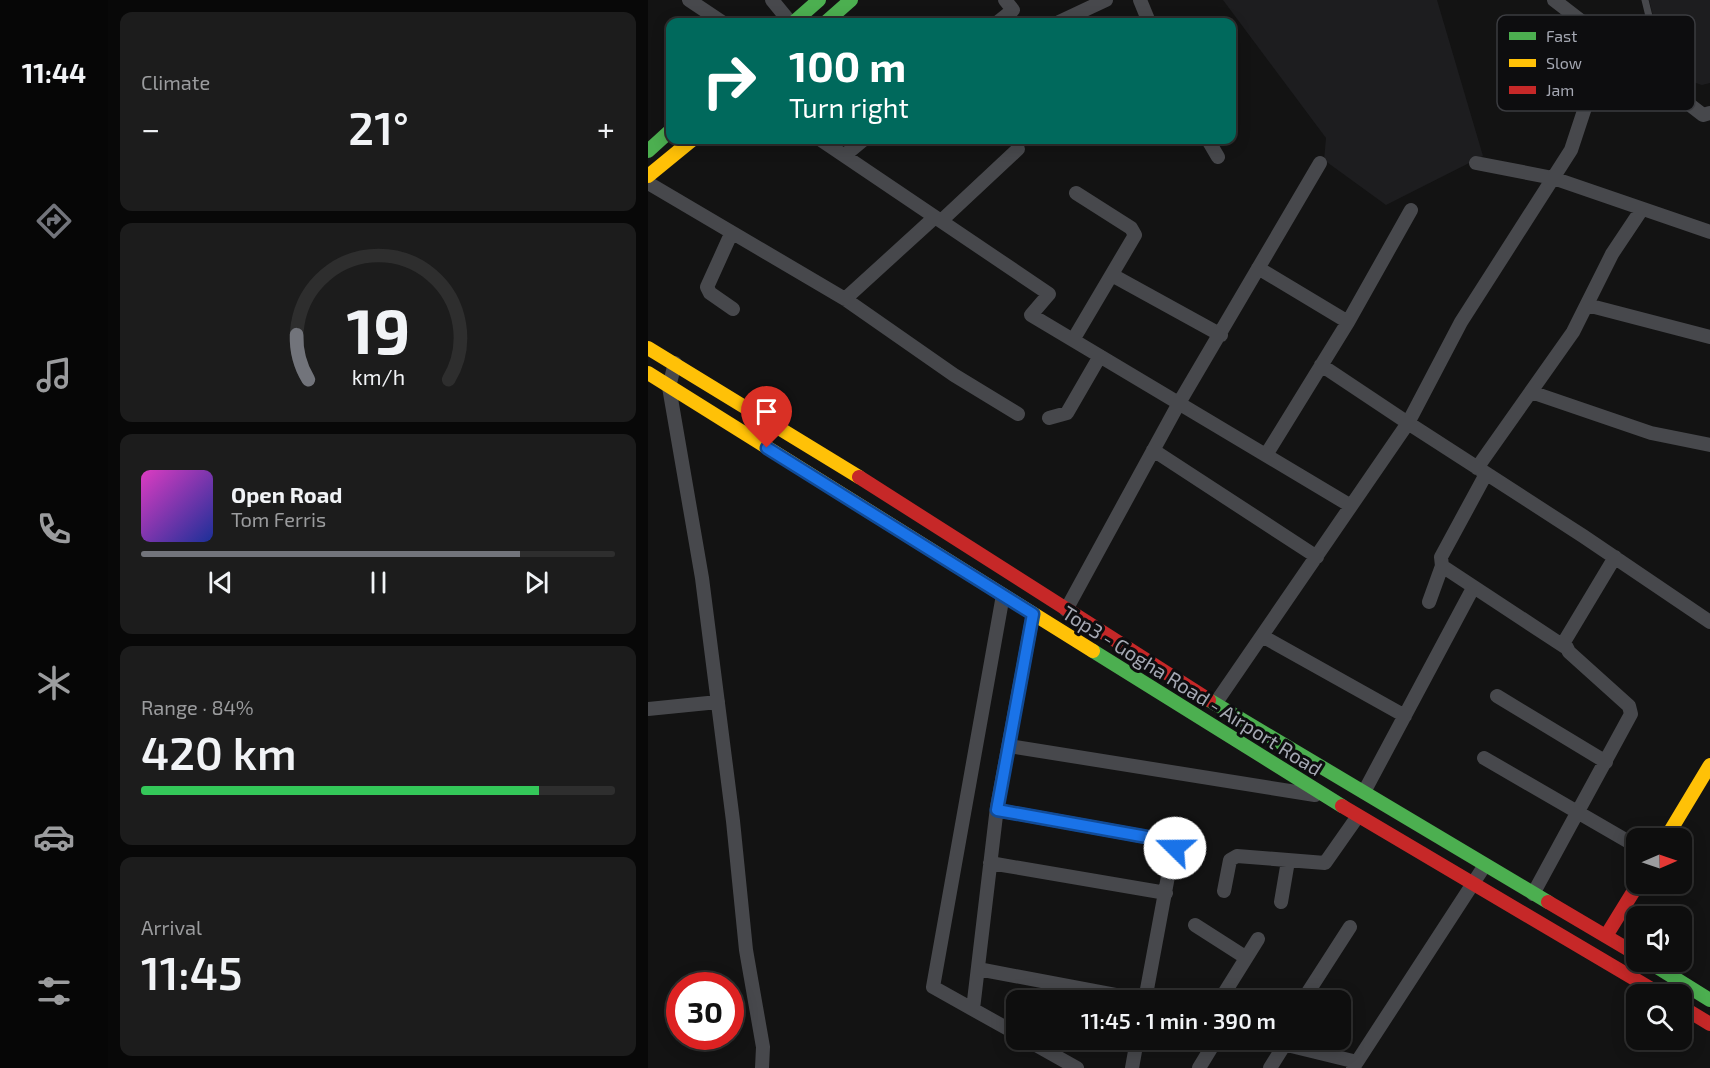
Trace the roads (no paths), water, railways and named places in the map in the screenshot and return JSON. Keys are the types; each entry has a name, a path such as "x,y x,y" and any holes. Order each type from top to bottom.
{"main road":[{"path":"797,18 819,0"},
{"path":"831,18 851,0"},
{"path":"648,151 666,135"},
{"path":"649,176 687,144"},
{"name":"Top3 - Gogha Road - Airport Road","path":"648,348 1215,704 1626,948"},
{"name":"Top3 - Gogha Road - Airport Road","path":"648,374 1326,797 1643,984"},
{"path":"1672,828 1710,765"},
{"path":"1606,936 1632,894"},
{"path":"1665,972 1710,1000"},
{"path":"1692,1013 1710,1024"}],"street":[{"path":"689,0 716,18"},
{"path":"772,0 788,18"},
{"path":"1003,18 1013,10 1005,0"},
{"path":"1068,18 1106,0"},
{"path":"1141,0 1148,18"},
{"path":"1554,0 1573,15"},
{"path":"1695,109 1703,115 1710,113"},
{"path":"1215,704 1408,423 1461,322 1571,150 1584,111"},
{"path":"827,144 1049,294 1031,315 1351,506"},
{"path":"845,155 858,144"},
{"path":"1210,144 1218,156"},
{"path":"845,299 1018,149"},
{"path":"1066,610 1179,403 1320,163"},
{"path":"1476,163 1553,178 1710,232"},
{"path":"649,176 731,234 845,299 954,375 1018,414"},
{"path":"1073,340 1134,238 1134,231 1076,193"},
{"path":"1430,602 1442,566 1441,556 1482,471 1531,392 1574,332 1611,254 1642,209"},
{"path":"1266,455 1348,322 1411,210"},
{"path":"731,234 707,287 710,293 733,309"},
{"path":"1258,268 1348,322"},
{"path":"1112,275 1221,335"},
{"path":"1587,305 1710,334"},
{"path":"1049,418 1067,413 1100,356"},
{"path":"675,363 669,387 702,578 746,950 763,1047 762,1068"},
{"path":"1321,365 1615,557 1710,622"},
{"path":"1531,392 1651,433 1710,445"},
{"path":"1153,450 1317,557"},
{"path":"1565,647 1566,636 1615,557"},
{"path":"1442,566 1565,647 1631,709 1630,718 1533,894"},
{"path":"1364,792 1473,588"},
{"path":"1003,595 933,987 1006,1028"},
{"path":"973,1009 997,810 1033,614"},
{"path":"1262,636 1405,716"},
{"path":"1497,696 1605,762"},
{"path":"648,709 718,702"},
{"path":"1009,746 1326,797"},
{"path":"1484,758 1626,840"},
{"path":"997,810 1172,842 1175,848 1145,990"},
{"path":"1224,891 1233,857 1325,863 1358,816"},
{"path":"1281,902 1288,861"},
{"path":"990,863 1166,893"},
{"path":"1306,1050 1355,1065 1485,865"},
{"path":"1195,925 1245,957"},
{"path":"1309,990 1350,927"},
{"path":"1226,990 1258,939"},
{"path":"978,969 1090,990"},
{"path":"1045,1050 1077,1068"},
{"path":"1132,1068 1135,1050"},
{"path":"1199,1068 1210,1050"},
{"path":"1270,1068 1275,1050"}],"lane":[{"path":"1645,0 1649,15"}]}
